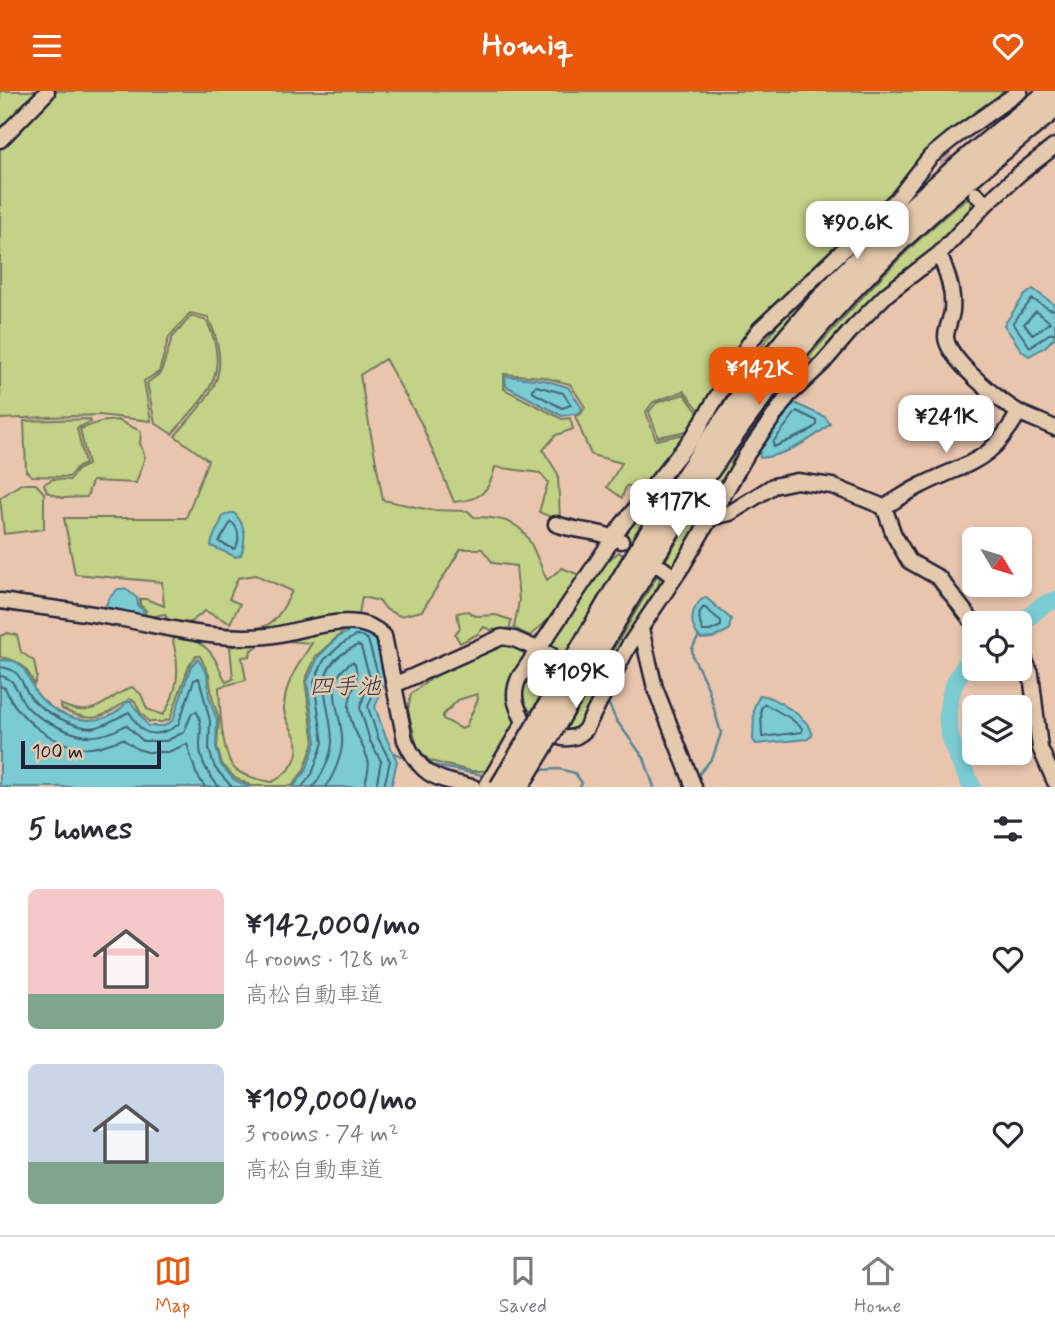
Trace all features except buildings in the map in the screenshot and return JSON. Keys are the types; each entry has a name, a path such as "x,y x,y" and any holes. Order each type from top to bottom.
{"highway":[{"path":"500,787 657,521 731,410 789,336 847,270 915,205 988,141 1051,91"},
{"path":"518,787 540,722 696,491 801,347 857,285 924,219 996,155 1055,108"}],"street":[{"path":"1020,91 941,154 930,157 899,197 760,329 754,349 618,539 545,653 519,678 514,690 514,700 558,737 568,740 578,738 585,730 598,694 641,629 668,573 709,518 795,381 887,294 939,254 981,199 1055,146"},
{"path":"0,140 47,92"},
{"path":"939,254 953,296 946,337 950,350 959,363 1019,412 1055,428"},
{"path":"884,507 920,485 968,465 993,449 1008,432 1019,412"},
{"path":"709,518 730,513 773,486 797,481 832,486 884,507 894,535 909,561 939,578 964,611"},
{"path":"556,524 618,539"},
{"path":"0,601 98,615 206,635 267,636 348,621 376,627 384,636 405,740 412,756 424,770 438,779 473,787"},
{"path":"641,629 655,688 692,784"},
{"path":"394,685 502,637 514,639 545,653"},
{"path":"1032,681 1040,748 1055,782"},
{"path":"486,787 540,722"},
{"path":"425,787 438,779"}],"green space":[{"path":"0,91 1006,91 929,147 893,194 743,344 700,411 684,391 653,402 646,412 656,440 689,433 647,485 626,486 622,498 607,487 622,463 591,455 575,416 581,414 585,407 570,384 543,377 504,374 504,389 562,419 570,418 573,429 556,435 543,450 558,474 560,521 539,512 548,482 540,473 495,467 490,483 482,493 471,499 454,502 421,423 385,359 360,375 383,500 430,510 468,511 474,517 492,518 516,525 529,541 547,580 562,568 582,576 563,605 530,636 514,628 519,601 516,566 493,563 482,549 461,549 422,611 400,616 387,610 379,601 362,597 359,614 279,629 238,632 271,623 292,591 256,575 238,578 229,599 240,604 230,623 205,611 184,627 168,621 165,614 144,618 146,610 140,605 140,599 164,606 162,582 75,574 64,518 186,518 208,460 175,436 199,408 215,383 219,354 208,317 190,313 169,337 159,372 144,381 151,421 99,415 0,419"},
{"path":"967,198 971,202 970,211 945,239 881,291 816,361 807,359 903,255"},
{"path":"815,288 763,352 762,346 777,325"},
{"path":"191,316 207,321 217,356 216,371 205,396 172,434 155,423 147,383 161,373 172,338"},
{"path":"753,358 756,362 629,542 629,524 745,362"},
{"path":"783,388 784,394 733,461 695,534 673,568 667,566 664,563 713,484"},
{"path":"684,394 699,414 691,430 658,437 649,412 656,403"},
{"path":"90,419 91,422 77,428 85,464 76,468 69,477 32,476 26,471 24,421"},
{"path":"117,420 141,431 140,443 145,457 136,483 92,481 87,497 62,498 47,492 44,484 53,479 70,480 77,470 88,465 80,429"},
{"path":"21,484 36,484 44,493 44,529 4,534 0,498"},
{"path":"619,552 623,555 531,712 522,692 526,679 539,660 549,660 553,641 605,563"},
{"path":"657,576 660,578 658,586 627,634 627,641 580,725 566,729"},
{"path":"468,611 475,616 496,615 511,620 510,628 491,630 484,627 478,634 460,643 455,634 460,628 457,613"},
{"path":"346,629 316,656 305,681 314,742 304,770 292,786 252,786 235,778 222,764 217,747 219,719 209,675 200,656 196,656 189,666 170,719 162,722 149,722 135,701 129,699 104,715 89,718 72,714 62,709 60,704 72,709 91,709 132,687 141,694 147,709 163,715 177,679 173,641 175,637 196,642 208,650 226,682 233,679 230,647 257,641 258,647 251,650 250,656 242,657 246,680 219,687 221,718 227,753 235,769 248,776 272,782 287,771 296,756 296,739 284,712 285,698 294,673 312,643 287,641 295,637"},
{"path":"8,633 17,635 21,652 34,661 37,677 34,685 22,665 0,657 0,636"},
{"path":"511,643 525,649 523,661 509,688 510,706 519,724 490,771 471,771 430,761 418,750 408,710 411,694 458,661 497,645","holes":["477,694 478,699 466,726 462,729 443,719 443,715 458,700"]}],"water":[{"path":"1033,289 1055,305 1055,337 1045,347 1029,356 1022,351 1004,325 1024,296"},
{"path":"505,376 544,380 568,387 582,408 580,413 562,416 506,386"},
{"path":"794,403 825,417 830,424 797,446 760,458 759,449"},
{"path":"234,513 238,518 244,533 241,555 236,557 211,546 223,516"},
{"path":"118,589 126,589 137,598 138,606 144,611 138,618 102,612"},
{"path":"705,597 731,619 729,630 713,638 701,639 694,628 692,617 696,606"},
{"name":"四手池","path":"366,628 375,636 386,679 375,707 397,761 391,787 293,787 306,771 316,742 307,682 318,657 337,638 353,629"},
{"path":"198,659 207,674 209,697 217,720 216,747 221,765 234,780 251,787 0,787 0,660 13,661 20,665 37,694 57,711 69,716 94,720 106,717 131,702 148,726 164,726 173,720 191,666"},
{"path":"760,695 774,700 799,716 812,735 808,739 756,744 753,740 754,707"}],"waterway":[{"path":"1032,614 1055,600"},
{"path":"695,779 713,757 721,733 708,688 693,657 692,649 699,636"},
{"path":"962,670 949,700 948,721 953,745 972,787"},
{"path":"607,700 616,720 644,758 654,787"},
{"path":"394,753 404,757"},
{"path":"431,765 483,775"},
{"path":"538,770 559,769 575,773 582,783 580,787"}],"tunnel":[{"path":"944,157 959,175"},
{"path":"759,353 790,377"},
{"path":"551,655 594,692"}]}
